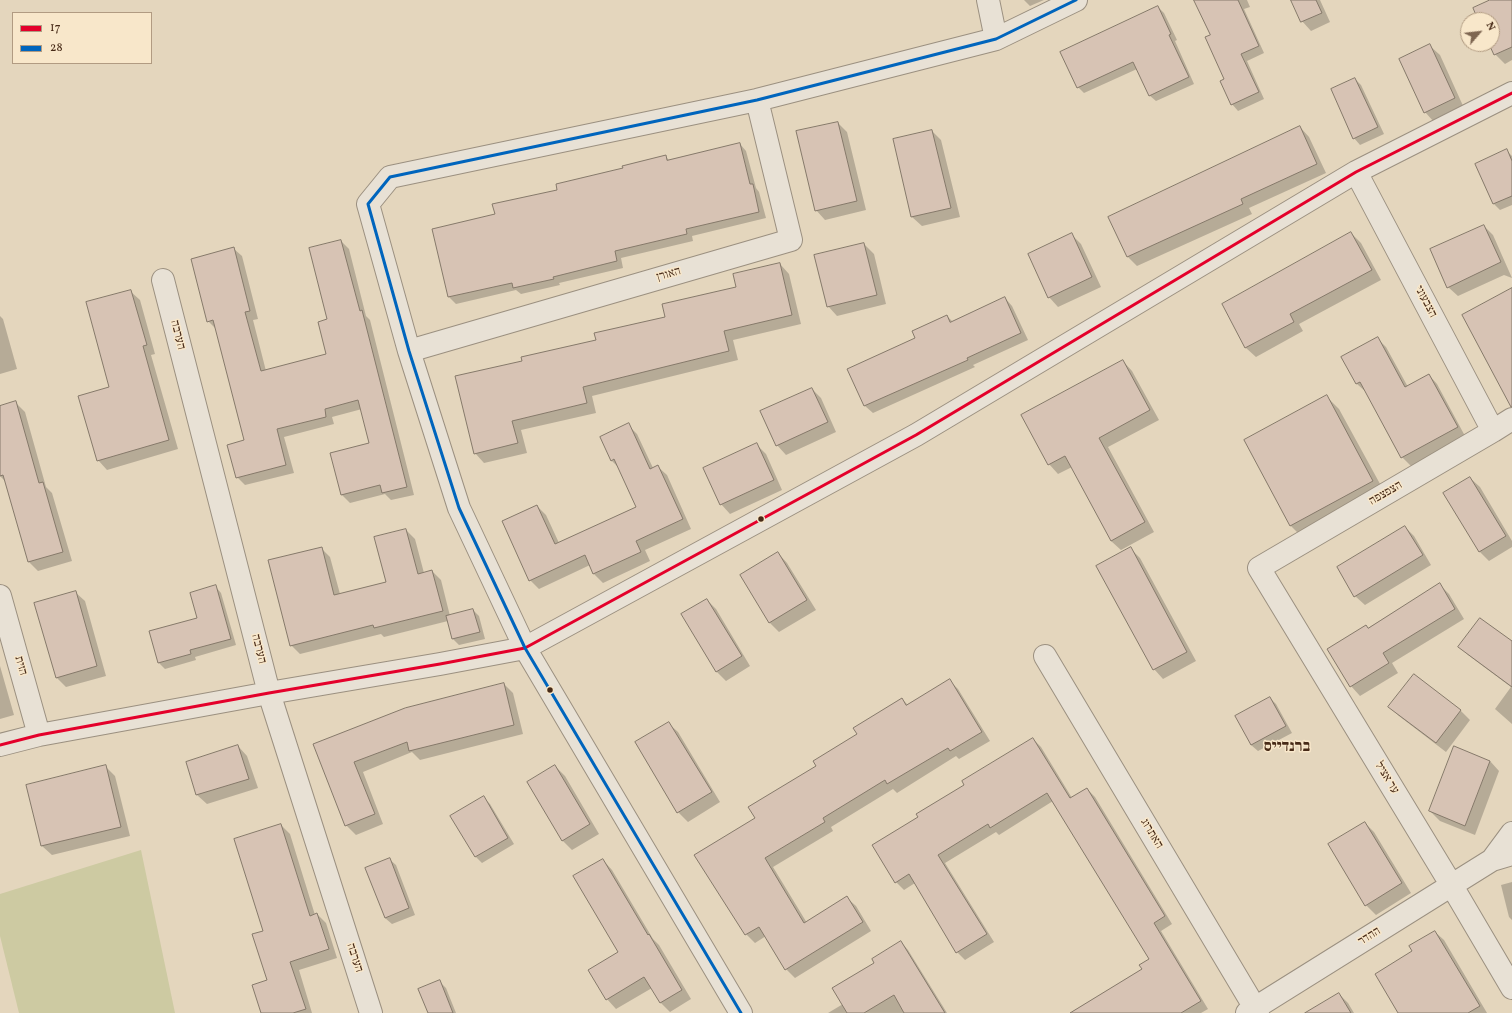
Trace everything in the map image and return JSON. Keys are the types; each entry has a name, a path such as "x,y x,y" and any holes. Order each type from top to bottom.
{"street":[{"path":"988,0 996,39"},
{"path":"741,1013 525,648 459,508 409,351 368,204 390,178 757,100 996,39 1076,0"},
{"path":"0,745 40,735 269,692 440,664 525,648 916,435 1356,172 1512,94"},
{"name":"האורן","path":"409,351 791,240 757,100"},
{"name":"הצבעוני","path":"1356,172 1493,431"},
{"name":"הערבה","path":"162,280 269,692 371,1013"},
{"name":"הצפצפה","path":"1259,568 1512,419"},
{"name":"ער אציל","path":"1259,568 1452,886 1512,988"},
{"name":"הזית","path":"0,596 40,735"},
{"name":"האתרוג","path":"1045,656 1253,1011"},
{"path":"1502,857 1512,833"},
{"name":"ההדר","path":"1253,1011 1452,886 1502,857"}],"shaded area":[{"path":"141,850 175,1013 19,1013 0,936 0,894"}],"building":[{"path":"1194,0 1238,0 1259,46 1241,54 1259,92 1231,105 1220,81 1224,79 1205,37 1210,35"},
{"path":"1291,0 1316,0 1322,13 1301,22"},
{"path":"1490,0 1512,0 1512,47 1494,55 1493,52 1500,52 1500,12 1475,12 1473,8"},
{"path":"1158,6 1171,34 1169,35 1189,77 1149,96 1133,62 1077,88 1060,52"},
{"path":"1430,44 1455,98 1424,113 1399,59"},
{"path":"1355,78 1378,127 1353,139 1331,89"},
{"path":"838,122 857,201 815,211 796,131"},
{"path":"1300,126 1317,164 1241,199 1243,204 1127,257 1108,217"},
{"path":"932,130 951,208 911,217 893,139"},
{"path":"740,143 750,184 753,184 759,212 686,229 687,234 615,251 617,261 553,277 554,279 513,288 512,283 448,297 432,229 495,214 492,204 557,190 556,184 623,168 622,166 666,155 667,160"},
{"path":"1507,149 1512,161 1512,196 1493,204 1475,164"},
{"path":"1484,225 1501,262 1447,288 1430,249"},
{"path":"1351,232 1372,270 1290,314 1294,322 1245,348 1222,304"},
{"path":"1072,233 1092,277 1048,298 1028,254"},
{"path":"341,240 360,311 362,310 407,487 382,493 380,485 341,495 330,453 369,443 358,400 325,409 326,417 277,429 286,465 236,478 227,445 244,440 213,320 207,322 191,259 234,247 250,311 245,312 261,371 326,354 318,322 327,319 309,248"},
{"path":"864,243 877,295 827,307 814,255"},
{"path":"780,263 792,315 724,331 729,351 583,387 587,403 512,421 518,443 474,454 455,376 522,361 521,357 596,340 594,333 665,317 662,304 736,287 733,274"},
{"path":"1512,288 1512,407 1511,407 1462,315"},
{"path":"131,290 147,345 143,346 169,440 97,461 78,396 109,387 86,302"},
{"path":"1005,297 1021,333 967,358 968,360 864,406 847,369 915,338 912,331 947,315 950,322"},
{"path":"1378,337 1405,387 1429,374 1458,427 1401,458 1360,382 1356,384 1341,357"},
{"path":"1123,360 1150,410 1099,438 1145,522 1111,541 1065,456 1048,465 1021,415"},
{"path":"812,388 828,422 776,446 760,411"},
{"path":"1327,395 1373,481 1290,526 1244,440"},
{"path":"16,401 39,483 43,482 63,552 28,562 3,475 0,476 0,406"},
{"path":"629,423 650,469 658,465 683,519 636,541 641,552 593,574 585,555 529,581 502,521 537,505 555,544 636,507 614,459 611,461 600,437"},
{"path":"757,443 774,480 720,505 703,468"},
{"path":"1470,477 1506,536 1479,552 1443,493"},
{"path":"1405,526 1423,555 1354,597 1337,567"},
{"path":"406,529 418,574 432,570 443,611 374,628 373,625 290,646 268,560 322,547 334,595 386,582 374,537"},
{"path":"1131,547 1187,652 1153,670 1096,566"},
{"path":"778,552 807,600 769,623 740,575"},
{"path":"1440,583 1455,609 1383,653 1389,663 1350,687 1327,649 1366,625 1368,628"},
{"path":"216,585 231,639 190,650 191,654 158,663 149,631 197,618 190,593"},
{"path":"76,591 97,666 56,678 34,603"},
{"path":"707,599 742,656 716,672 681,614"},
{"path":"473,609 480,632 452,639 446,616"},
{"path":"1480,618 1512,641 1512,687 1458,647"},
{"path":"1414,674 1461,710 1436,743 1388,707"},
{"path":"950,679 982,732 950,751 948,748 887,784 885,780 823,818 825,822 765,858 804,923 847,896 863,922 785,970 759,927 745,935 694,855 755,818 748,807 816,766 813,761 857,734 853,728 902,698 906,705"},
{"path":"504,683 514,725 409,751 407,742 354,762 375,814 345,826 313,744 405,708"},
{"path":"1270,697 1286,726 1251,745 1235,716"},
{"path":"669,722 712,792 677,813 635,742"},
{"path":"1033,738 1070,798 1087,788 1165,916 1154,923 1201,1001 1181,1013 1070,1013 1142,969 1139,965 1149,959 1047,793 990,828 988,824 938,855 987,934 956,953 909,874 895,883 872,845 918,817 916,814 964,785 962,781"},
{"path":"238,745 249,779 196,795 186,762"},
{"path":"1454,746 1490,761 1465,826 1429,811"},
{"path":"106,765 121,827 41,846 26,785"},
{"path":"555,765 590,824 562,841 527,782"},
{"path":"484,796 508,838 475,857 450,816"},
{"path":"1365,822 1402,883 1365,906 1328,844"},
{"path":"281,824 310,916 317,913 329,949 290,962 306,1009 293,1013 261,1013 252,985 267,980 252,934 263,931 234,839"},
{"path":"390,858 409,908 385,918 365,868"},
{"path":"603,859 682,990 660,1003 644,977 606,1000 588,970 618,952 573,876"},
{"path":"1435,931 1480,1006 1468,1013 1398,1013 1375,974 1412,951 1409,946"},
{"path":"901,941 945,1013 904,1013 894,995 864,1013 847,1013 832,988 874,963 872,959"},
{"path":"440,980 453,1013 428,1013 418,989"},
{"path":"1339,993 1351,1013 1305,1013"}],"transit line":[{"name":"28","path":"741,1013 525,648 459,508 409,351 368,204 390,177 757,100 996,39 1076,0"},
{"name":"17","path":"0,745 39,735 525,648 916,435 1356,172 1512,93"}],"district":[{"name":"ברנדייס","path":"1287,748"}]}
